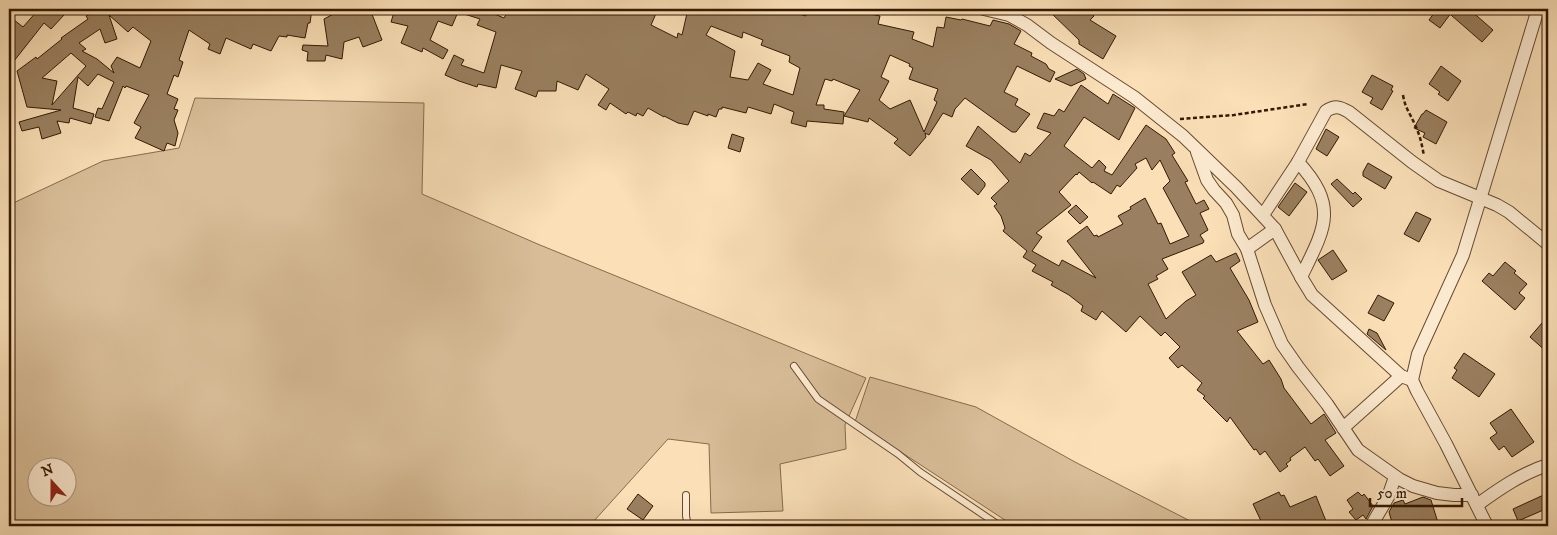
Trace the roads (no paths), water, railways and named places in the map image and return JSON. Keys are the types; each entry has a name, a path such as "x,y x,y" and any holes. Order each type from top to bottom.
{"street":[{"path":"984,9 1009,15 1028,25 1051,43 1134,97 1195,147 1263,215 1276,229 1312,296 1407,378 1417,391 1487,526"},
{"path":"1342,428 1407,378 1463,255 1538,9"},
{"path":"1263,215 1298,162 1326,111 1334,107 1349,112 1412,162 1439,180 1497,205 1508,212 1548,244"},
{"path":"1195,147 1207,180 1226,203 1233,216 1265,305 1282,344 1327,404 1358,450 1395,477 1413,486 1474,500 1494,493 1524,474 1548,465"},
{"path":"1298,162 1318,188 1324,214 1323,226 1316,247 1301,277"},
{"path":"1246,249 1276,229"},
{"path":"1371,526 1388,497 1395,477"}],"lane":[{"path":"794,366 818,399 1000,526"},
{"path":"686,495 688,526"}]}
